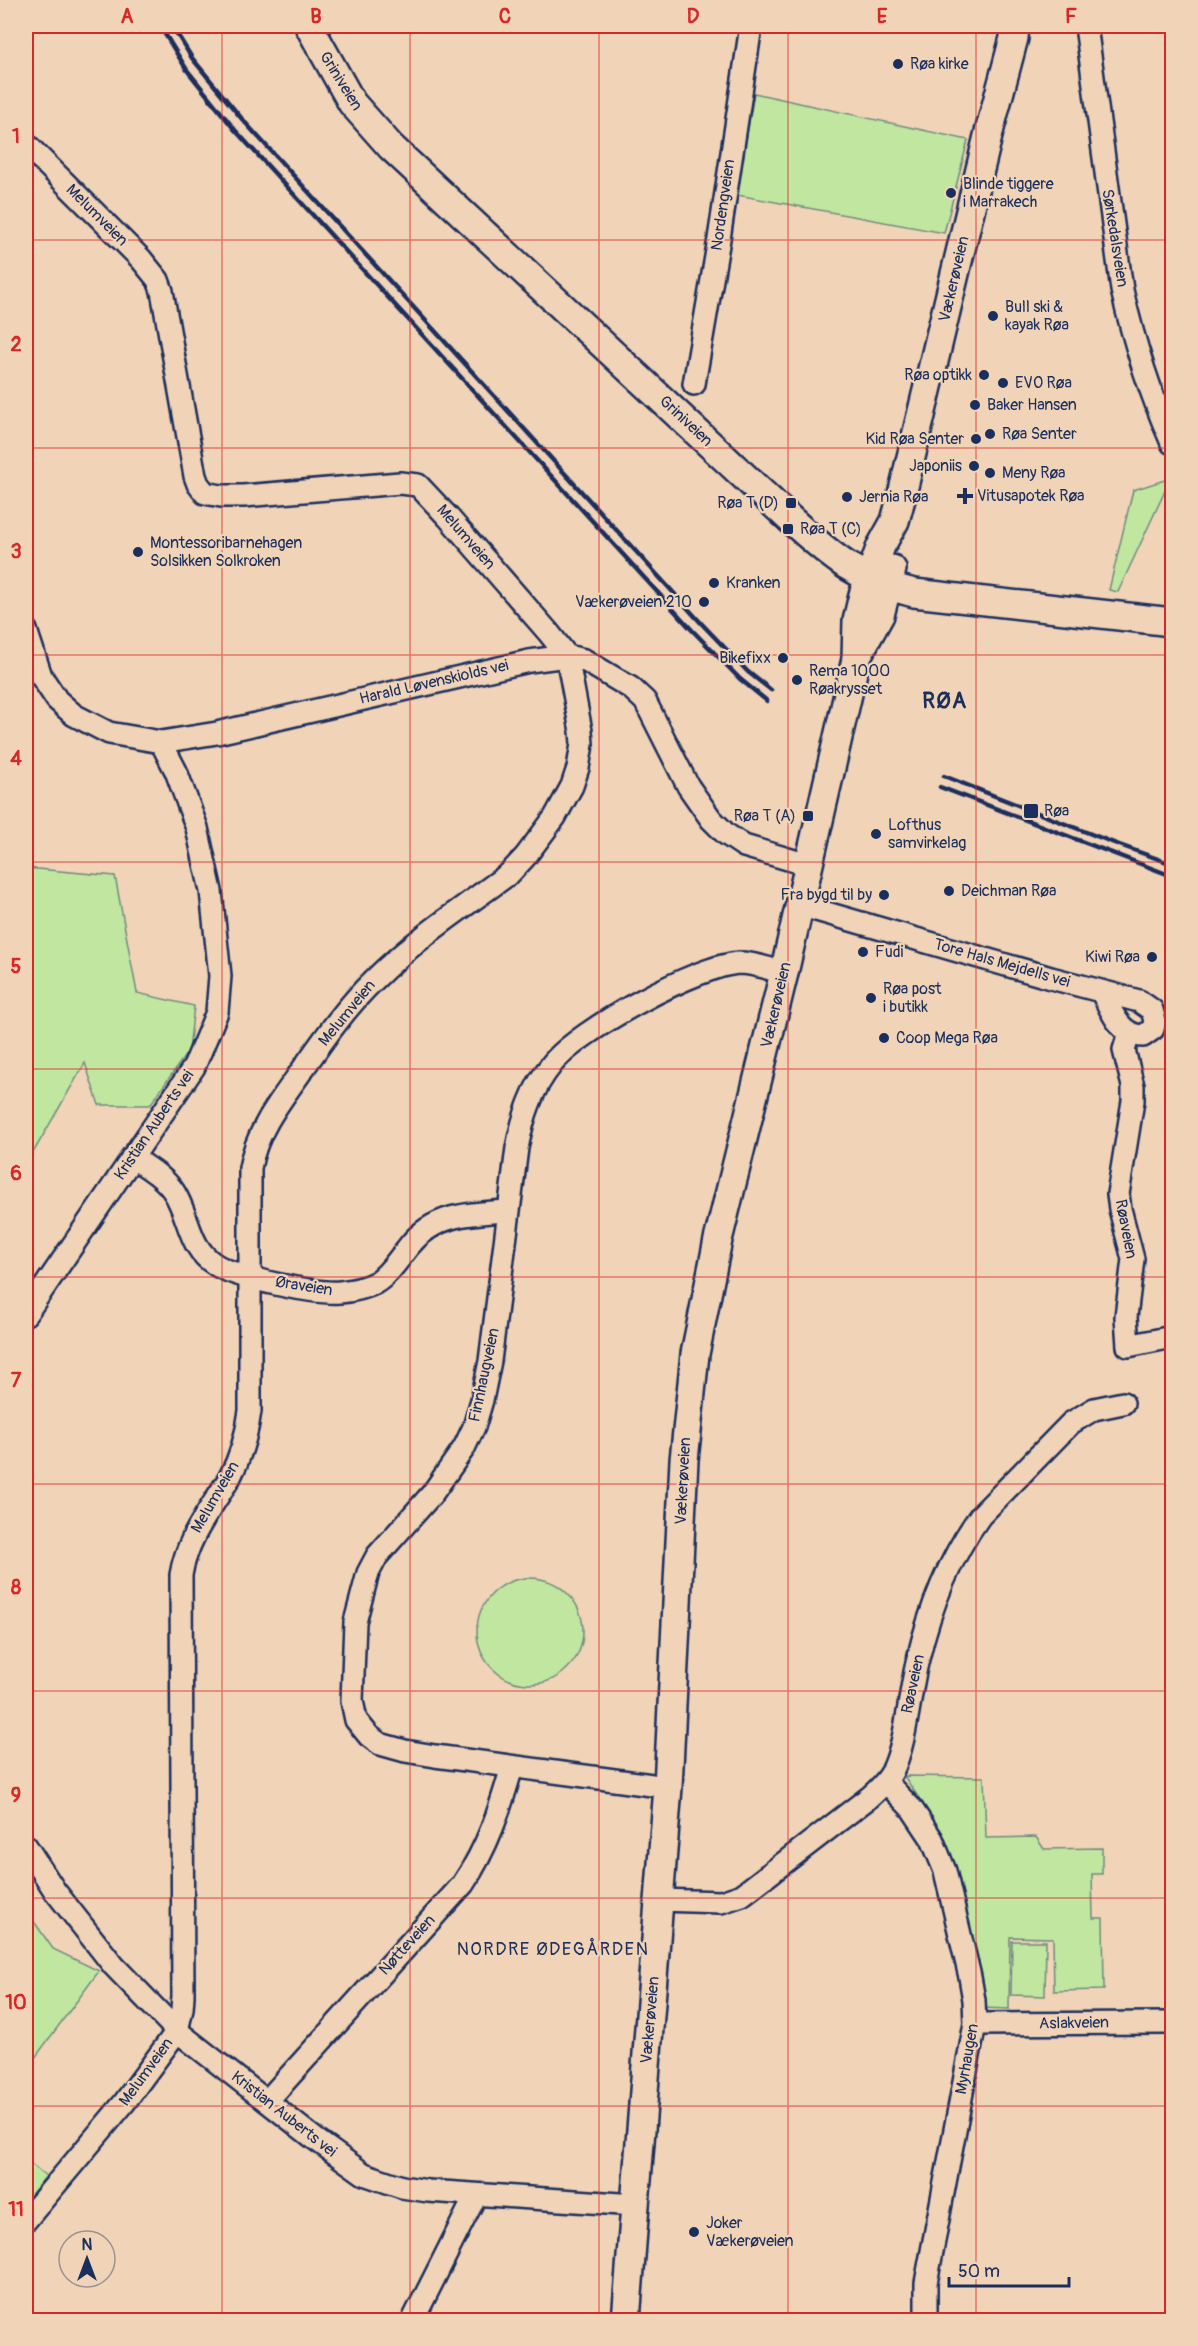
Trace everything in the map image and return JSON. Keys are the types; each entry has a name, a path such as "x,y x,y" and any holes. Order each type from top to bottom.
{"main road":[{"name":"Griniveien","path":"309,26 352,103 390,147 813,541 845,566 878,583 956,599 1173,622"},
{"name":"Vækerøveien","path":"626,2320 669,1776 684,1460 693,1365 718,1240 784,973 856,659 880,615 878,583 898,544 895,520 988,136 1019,30"}],"street":[{"name":"Nordengveien","path":"694,384 719,239 751,26"},
{"name":"Sørkedalsveien","path":"1087,26 1122,290 1131,330 1145,374 1173,443"},
{"name":"Melumveien","path":"26,144 141,259 158,280 162,291 195,476 201,489 211,495 243,496 400,483 418,485 567,656 582,744 572,786 542,836 510,873 398,957 373,980 348,1008 274,1110 258,1138 250,1168 250,1411 247,1434 231,1475 191,1540 183,1559 181,1575 182,2009 177,2031 124,2103 26,2220"},
{"name":"Harald Løvenskiolds vei","path":"26,630 41,676 57,700 74,716 109,733 161,742 217,733 529,661 567,656 584,660 631,688 645,701 688,786 711,819 726,834 744,846 808,865"},
{"name":"Kristian Auberts vei","path":"26,1314 194,1067 217,1012 220,976 211,891 197,828 176,771 161,742"},
{"name":"Tore Hals Mejdells vei","path":"800,905 1139,1001 1152,1010 1155,1021 1153,1029 1143,1036 1129,1034"},
{"name":"Finnhaugveien","path":"652,1785 405,1751 380,1744 361,1728 356,1720 352,1701 355,1622 368,1573 389,1541 432,1494 464,1448 474,1428 490,1361 508,1211 524,1116 534,1090 551,1064 570,1044 590,1030 627,1009 707,971 738,963 758,965 784,973"},
{"path":"1101,991 1118,1021 1129,1034"},
{"name":"Røaveien","path":"1129,1034 1125,1050 1133,1086 1133,1101 1118,1194 1133,1259 1126,1317 1128,1346 1173,1337"},
{"name":"Øraveien","path":"132,1157 156,1173 173,1191 191,1237 202,1252 217,1265 250,1277 315,1292 341,1292 377,1282 411,1243 428,1228 444,1219 470,1213 508,1211"},
{"name":"Røaveien","path":"660,1900 722,1902 742,1895 886,1782 898,1754 918,1659 932,1607 968,1532 992,1503 1071,1423 1094,1409 1123,1403"},
{"name":"Nøtteveien","path":"267,2101 463,1884 494,1828 512,1767"},
{"name":"Myrhaugen","path":"886,1782 912,1809 932,1839 945,1871 974,2000 975,2024 926,2283 926,2320"},
{"name":"Kristian Auberts vei","path":"26,1846 55,1891 114,1966 177,2031 340,2158 371,2177 402,2187 476,2195 635,2205"},
{"name":"Aslakveien","path":"975,2024 1173,2023"},
{"path":"413,2320 476,2195"}],"green space":[{"path":"754,93 968,140 944,233 737,195"},
{"path":"1171,478 1118,592 1109,590 1133,490"},
{"path":"26,868 115,876 137,993 194,1006 189,1050 150,1105 99,1105 85,1063 26,1165"},
{"path":"530,1578 550,1582 567,1594 579,1611 583,1631 579,1651 567,1668 550,1680 530,1684 510,1680 493,1668 481,1651 477,1631 481,1611 493,1594 510,1582"},
{"path":"904,1776 984,1777 986,1838 1036,1837 1044,1849 1102,1848 1102,1874 1092,1874 1093,1918 1103,1918 1104,1990 1054,1991 1053,1938 1010,1937 1009,2009 981,2008 978,1971 956,1872 941,1831"},
{"path":"26,1910 53,1949 99,1971 26,2070"},
{"path":"1012,1941 1046,1941 1045,1996 1011,1995"},
{"path":"26,2160 46,2176 26,2201"}],"railway":[{"path":"160,26 187,70 235,130 692,630 740,679 767,701"},
{"path":"172,26 192,58 242,119 702,624 748,672 771,690"},
{"path":"944,776 1172,864"},
{"path":"940,787 1172,876"}],"place":[{"name":"Røa kirke","path":"898,64"},
{"name":"Blinde tiggere i Marrakech","path":"951,193"},
{"name":"Bull ski & kayak Røa","path":"993,316"},
{"name":"Røa optikk","path":"984,375"},
{"name":"EVO Røa","path":"1003,383"},
{"name":"Baker Hansen","path":"975,405"},
{"name":"Røa Senter","path":"990,434"},
{"name":"Kid Røa Senter","path":"976,439"},
{"name":"Japoniis","path":"974,466"},
{"name":"Meny Røa","path":"990,473"},
{"name":"Vitusapotek Røa","path":"965,496"},
{"name":"Jernia Røa","path":"847,497"},
{"name":"Røa T (D)","path":"791,503"},
{"name":"Røa T (C)","path":"788,529"},
{"name":"Montessoribarnehagen Solsikken Solkroken","path":"138,552"},
{"name":"Kranken","path":"714,583"},
{"name":"Vækerøveien 210","path":"704,602"},
{"name":"Bikefixx","path":"783,658"},
{"name":"Rema 1000 Røakrysset","path":"797,680"},
{"name":"Røa","path":"1031,811"},
{"name":"Røa T (A)","path":"808,816"},
{"name":"Lofthus samvirkelag","path":"876,834"},
{"name":"Deichman Røa","path":"949,891"},
{"name":"Fra bygd til by","path":"884,895"},
{"name":"Fudi","path":"863,952"},
{"name":"Kiwi Røa","path":"1152,957"},
{"name":"Røa post i butikk","path":"871,998"},
{"name":"Coop Mega Røa","path":"884,1038"},
{"name":"Joker Vækerøveien","path":"694,2232"}],"district":[{"name":"RØA","path":"945,701"},
{"name":"NORDRE ØDEGÅRDEN","path":"553,1949"}]}
